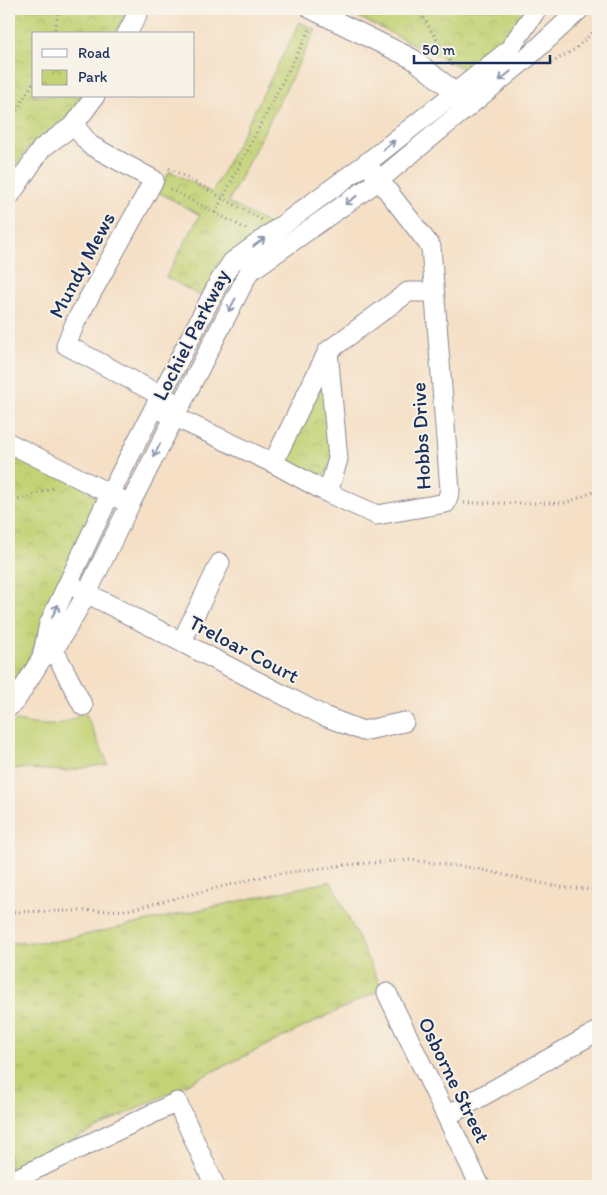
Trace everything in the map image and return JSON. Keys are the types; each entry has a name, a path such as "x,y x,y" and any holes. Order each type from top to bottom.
{"street":[{"path":"128,32 140,9"},
{"name":"Lochiel Parkway","path":"9,707 48,654 86,594 249,272 378,181 509,50 537,9"},
{"name":"Lochiel Parkway","path":"48,654 49,624 70,584 110,494 159,402 219,282 232,262 368,162 463,96 527,58 580,9"},
{"path":"315,11 413,59 463,96"},
{"path":"9,196 42,148 74,125 94,98"},
{"path":"74,125 90,145 154,180"},
{"name":"Hobbs Drive","path":"159,402 328,493 377,516 446,503 450,490 431,247 378,181 368,162"},
{"name":"Mundy Mews","path":"154,180 76,321 66,345 159,402"},
{"path":"273,462 328,351 408,292 434,292"},
{"path":"328,351 338,459 328,493"},
{"path":"9,443 130,504"},
{"path":"182,641 220,563"},
{"name":"Treloar Court","path":"70,584 324,716 363,731 404,722"},
{"path":"48,654 83,706"},
{"name":"Osborne Street","path":"387,993 480,1186"},
{"path":"447,1116 598,1031"},
{"path":"9,1182 177,1102 215,1186"}],"path":[{"path":"54,32 59,9"},
{"path":"418,9 463,96"},
{"path":"215,213 315,11"},
{"path":"9,123 32,84"},
{"path":"154,180 215,213 271,233"},
{"path":"223,198 271,233"},
{"path":"9,503 64,485 62,469"},
{"path":"446,503 566,503 598,490"},
{"path":"9,912 128,910 268,876 344,865 410,860 473,868 559,887 598,890"}],"green space":[{"path":"9,9 128,9 116,32 32,32 32,98 83,98 79,107 28,149 9,175"},
{"path":"342,9 528,9 496,54 468,71"},
{"path":"300,22 316,30 228,202 272,226 204,298 166,277 200,215 158,192 170,171 212,193"},
{"path":"324,384 333,456 327,473 313,477 288,463 285,457 318,386"},
{"path":"9,449 81,484 96,498 96,516 46,617 26,666 9,687"},
{"path":"85,712 108,764 65,771 9,768 9,727 15,721 51,725 66,722"},
{"path":"331,881 382,989 9,1171 9,943 57,941"}]}
